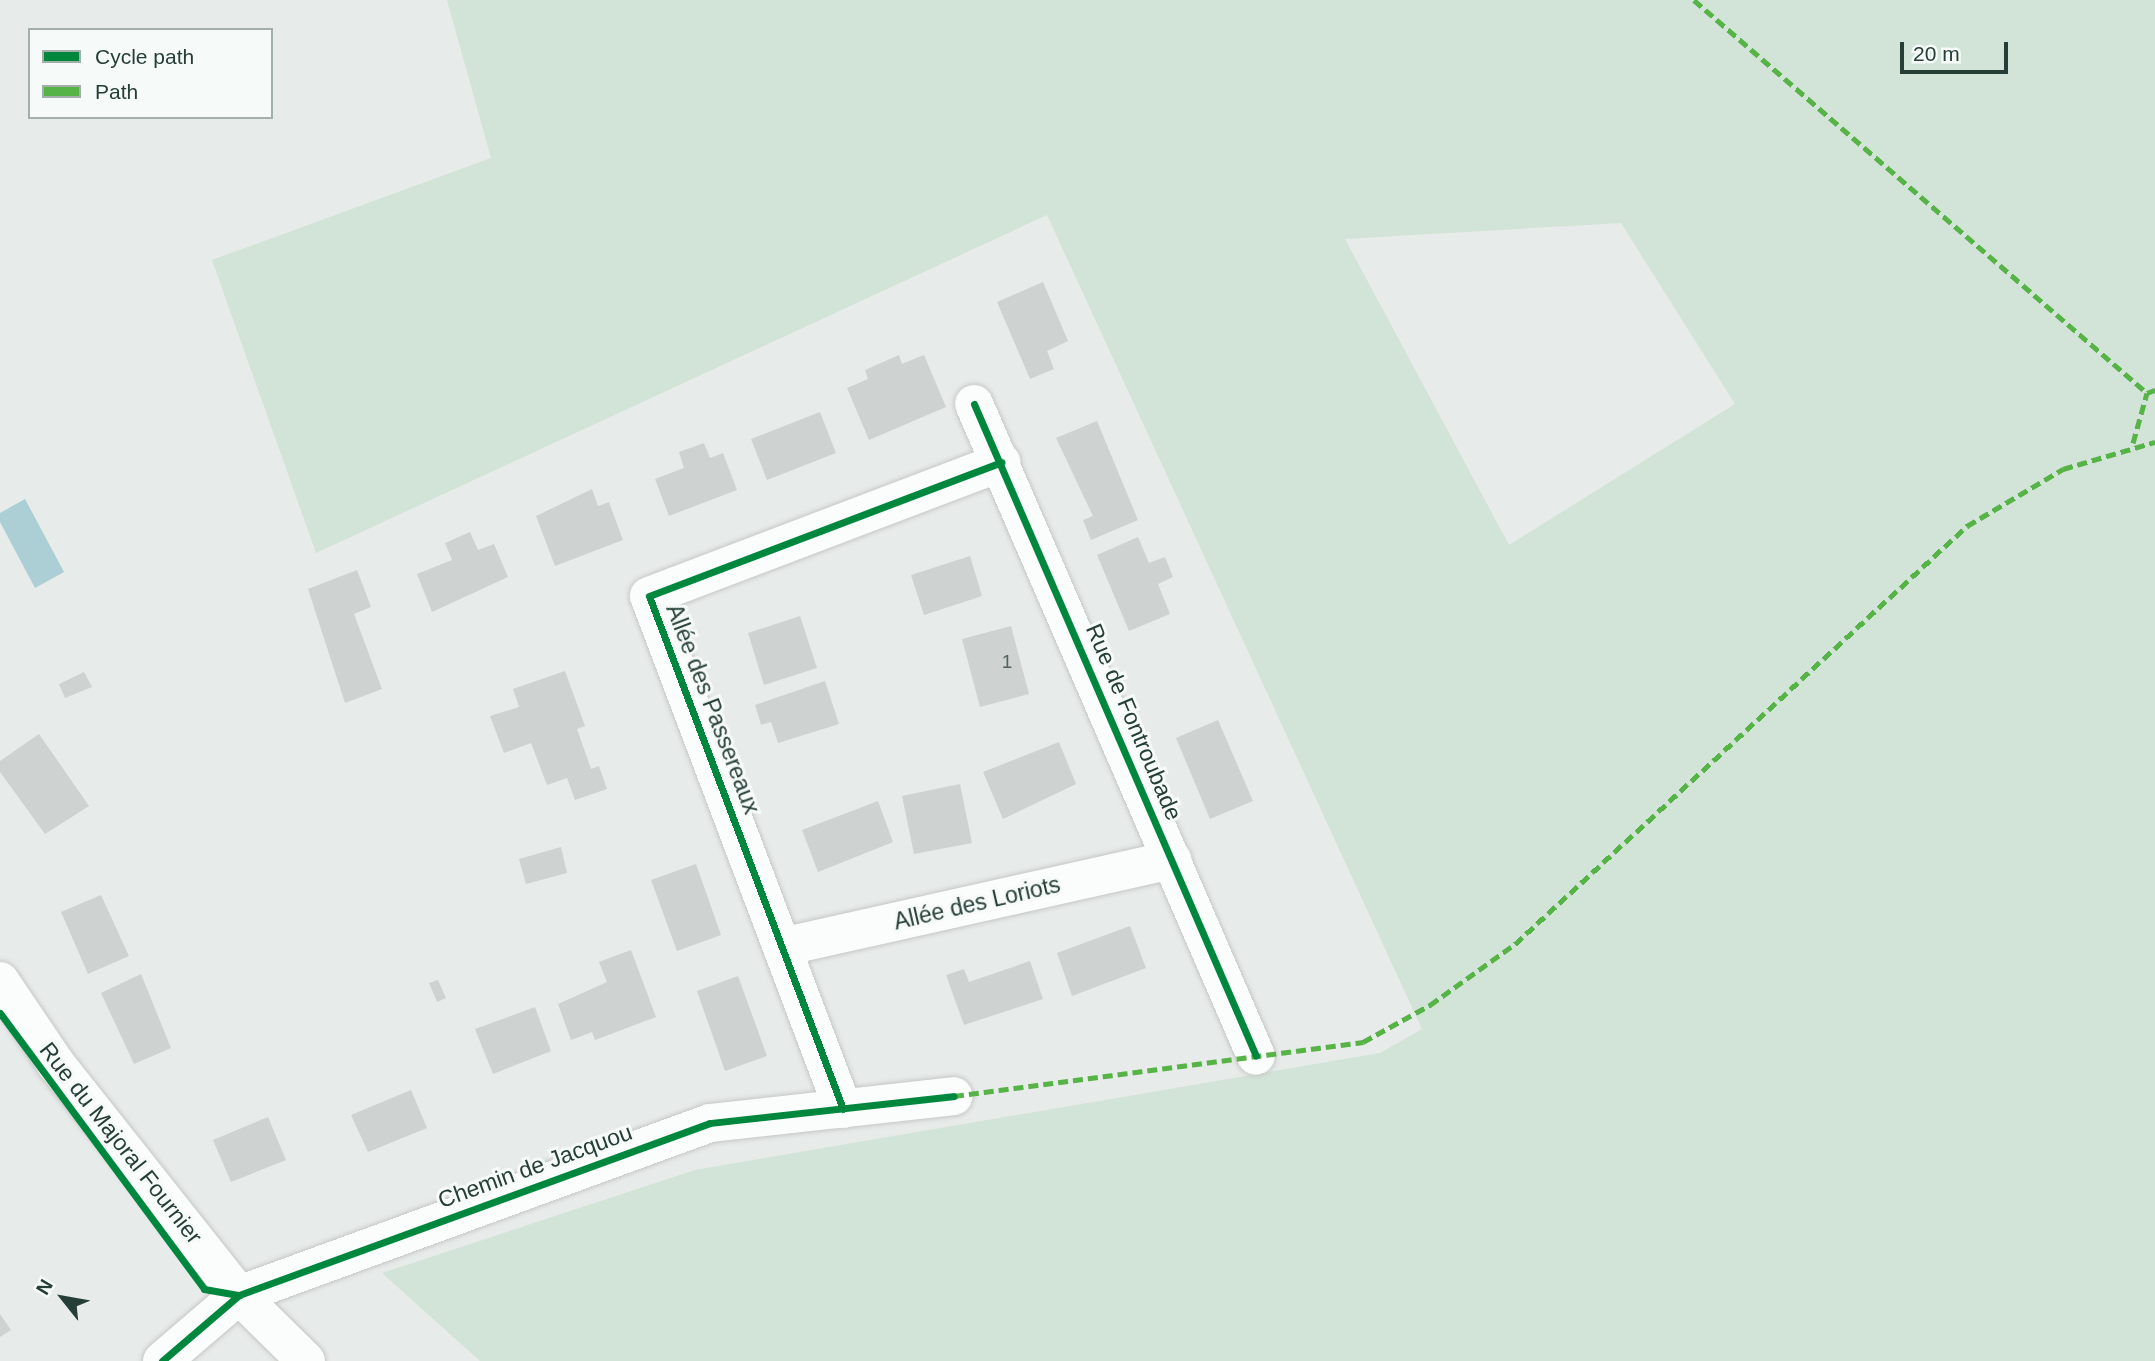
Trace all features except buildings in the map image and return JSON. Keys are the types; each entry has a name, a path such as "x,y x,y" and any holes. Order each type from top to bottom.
{"street":[{"name":"Rue de Fontroubade","path":"974,404 1256,1056"},
{"name":"Allée des Passereaux","path":"843,1109 649,596 1001,462"},
{"name":"Allée des Loriots","path":"782,947 1172,860"},
{"name":"Rue du Majoral Fournier","path":"0,981 56,1064 239,1295 306,1361"},
{"name":"Chemin de Jacquou","path":"162,1361 239,1295 710,1123 954,1096"}],"green space":[{"path":"447,0 2155,0 2155,1361 480,1361 382,1273 695,1170 1380,1053 1422,1029 1047,215 316,553 212,260 491,158","holes":["1621,223 1735,404 1509,545 1345,239"]}],"water":[{"path":"25,499 64,572 35,588 0,522 0,513"}],"marked path":[{"path":"1694,0 2147,393"},
{"path":"2133,443 2147,393 2155,390"},
{"path":"954,1096 1363,1042 1430,1005 1515,944 1967,526 2063,469 2155,442"}],"cycle path":[{"path":"974,404 1256,1056"},
{"path":"843,1109 649,596 1001,462"},
{"path":"0,1013 204,1289 239,1295"},
{"path":"162,1361 239,1295 710,1123 954,1096"}]}
